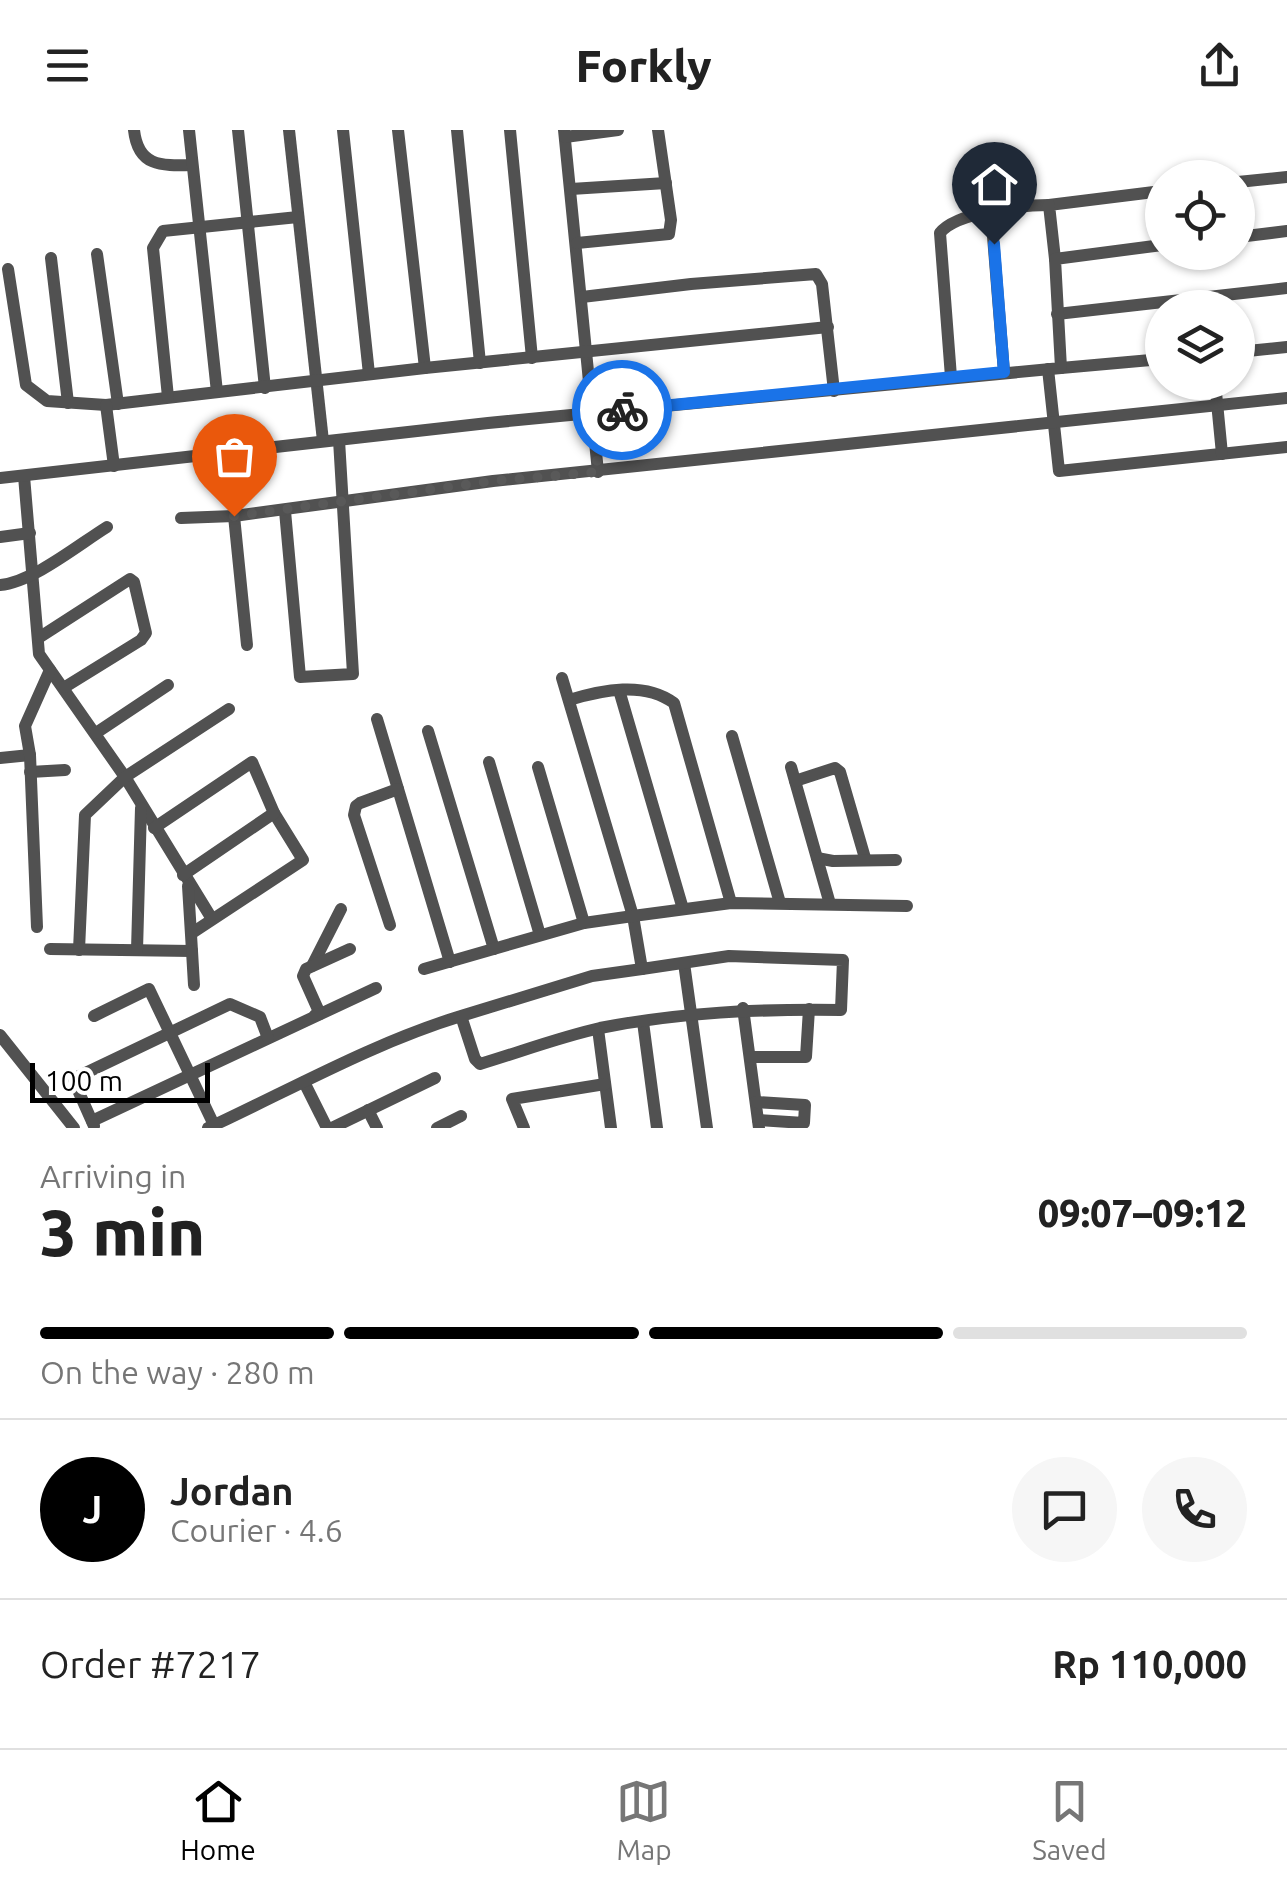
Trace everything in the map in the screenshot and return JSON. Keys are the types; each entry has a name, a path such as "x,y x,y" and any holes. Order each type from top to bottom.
{"street":[{"path":"134,130 136,146 146,159 169,166 192,165"},
{"path":"188,130 217,392"},
{"path":"238,130 265,388"},
{"path":"289,130 324,441"},
{"path":"343,130 369,374"},
{"path":"398,130 426,368"},
{"path":"456,130 480,362"},
{"path":"510,130 532,358"},
{"path":"598,472 565,133 618,130"},
{"path":"577,243 669,234 671,220 658,130"},
{"path":"1255,180 1287,176"},
{"path":"570,190 666,183"},
{"path":"951,377 940,233 946,225 1028,205 1145,193"},
{"path":"1049,205 1055,259 1054,424 1059,472 1287,448"},
{"path":"992,212 1004,372"},
{"path":"168,397 153,248 163,232 298,216"},
{"path":"1255,234 1287,231"},
{"path":"1055,259 1145,247"},
{"path":"97,254 114,466"},
{"path":"51,258 68,404"},
{"path":"8,269 23,380 40,398 68,404 112,404 828,328"},
{"path":"582,298 816,274 822,284 834,390"},
{"path":"1057,314 1287,288"},
{"path":"1255,350 1287,347"},
{"path":"0,478 593,413 1145,360"},
{"path":"181,518 234,516 493,481 1287,398"},
{"path":"1217,400 1222,454"},
{"path":"285,510 300,678 350,675 354,672 340,440"},
{"path":"24,476 39,654 96,733 212,919"},
{"path":"234,516 247,645"},
{"path":"0,586 34,572 107,527"},
{"path":"0,536 30,533"},
{"path":"40,637 130,579 134,582 146,634 65,687"},
{"path":"37,927 26,726 50,670"},
{"path":"562,678 633,916 642,968"},
{"path":"96,733 168,685"},
{"path":"569,700 605,689 646,692 674,703 731,903"},
{"path":"619,690 683,909"},
{"path":"79,950 85,814 125,778 229,709"},
{"path":"377,720 450,962"},
{"path":"428,731 494,948"},
{"path":"732,736 780,903"},
{"path":"0,758 30,755"},
{"path":"154,828 252,762 274,813 304,860 192,933"},
{"path":"489,762 540,935"},
{"path":"538,767 584,923"},
{"path":"829,899 793,774 835,768 840,772 864,858"},
{"path":"30,772 65,770"},
{"path":"390,925 354,815 360,803 398,789"},
{"path":"137,950 141,804"},
{"path":"185,879 274,813"},
{"path":"818,858 896,860"},
{"path":"829,899 833,861"},
{"path":"185,879 194,984"},
{"path":"424,970 584,923 683,909 829,899 907,906"},
{"path":"312,966 341,909"},
{"path":"50,949 192,952"},
{"path":"320,1014 303,976 306,969 350,949"},
{"path":"94,1016 148,990 211,1127 361,1054 446,1021 461,1016 592,976 730,956 843,960 841,1010 743,1008 644,1022 598,1029 480,1064 461,1016"},
{"path":"684,963 707,1128"},
{"path":"266,1032 260,1017 230,1004 73,1078 94,1124 266,1032 320,1014 376,988"},
{"path":"743,1008 759,1124 804,1123 805,1105 756,1102"},
{"path":"750,1057 806,1057 808,1010"},
{"path":"644,1022 657,1128"},
{"path":"598,1029 611,1128"},
{"path":"0,1035 74,1128"},
{"path":"304,1082 329,1128 435,1078"},
{"path":"524,1128 512,1099 605,1084"},
{"path":"368,1110 377,1128"},
{"path":"437,1128 461,1116"}],"way so far":[{"path":"234,516 493,481 598,472 593,413 622,410"}],"route":[{"path":"622,410 1004,372 994,244"}]}
